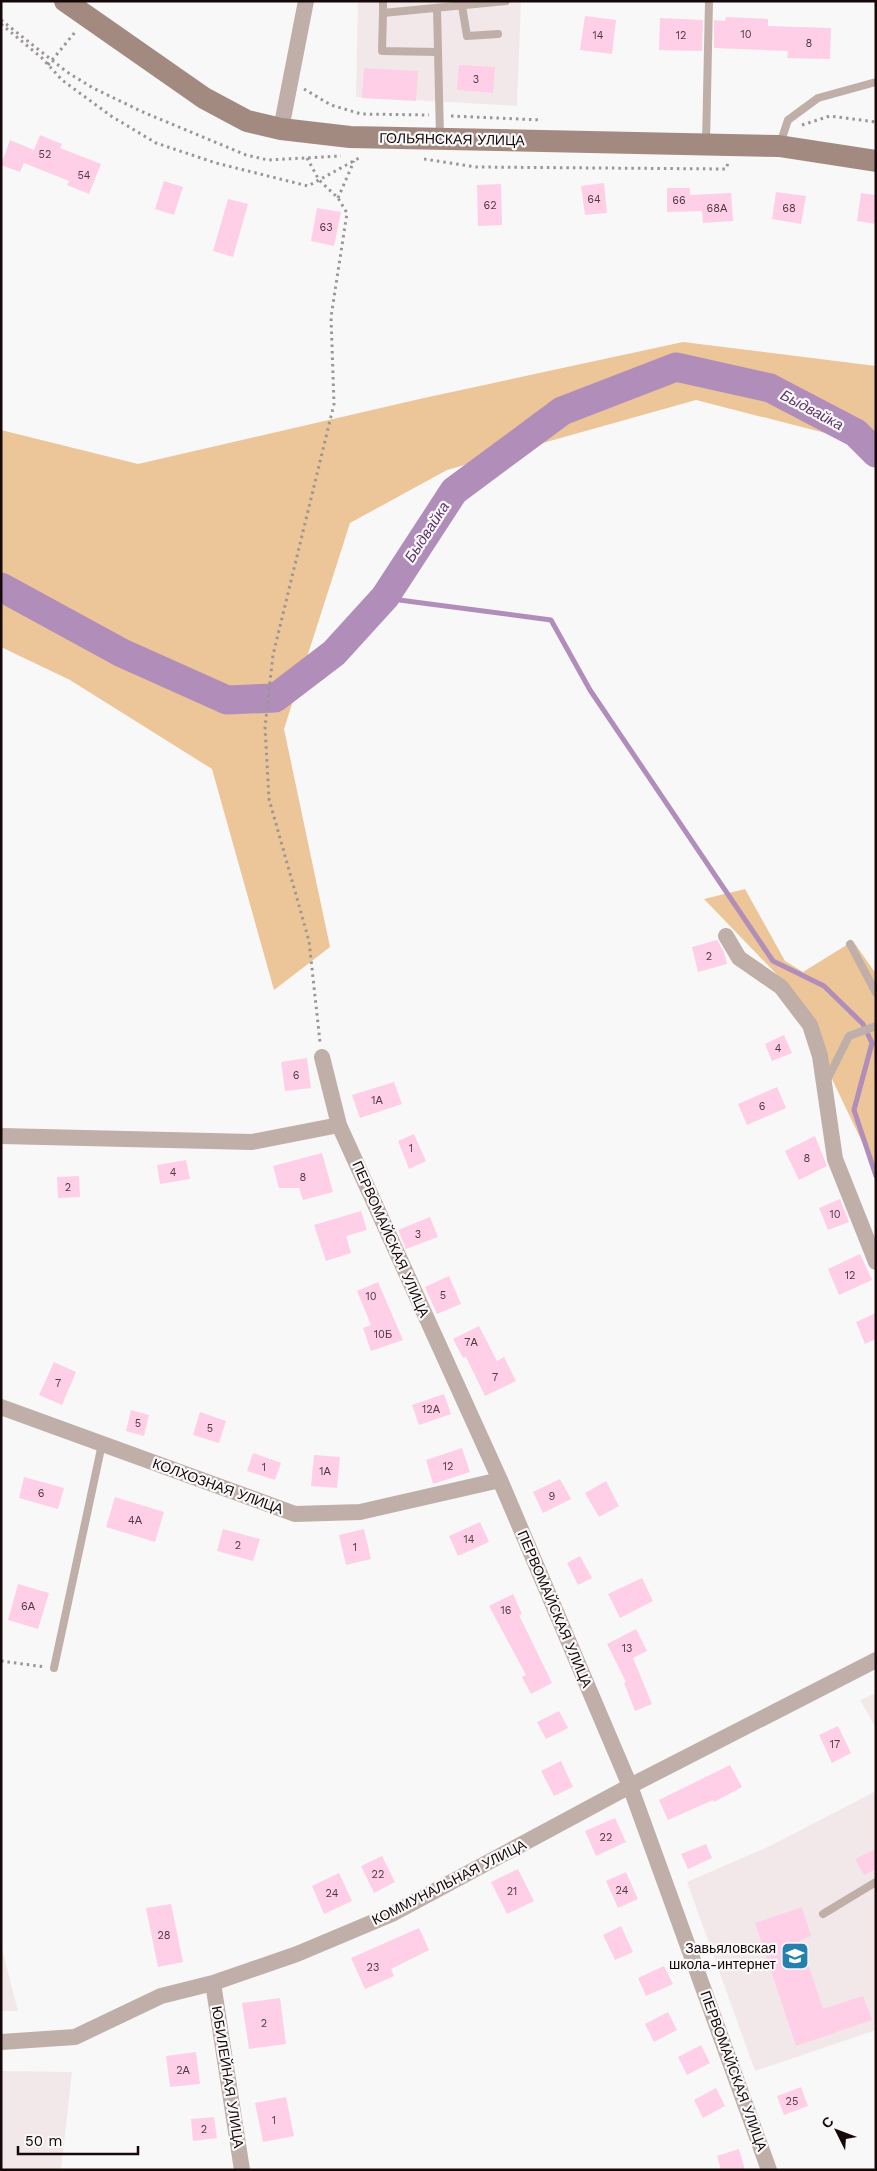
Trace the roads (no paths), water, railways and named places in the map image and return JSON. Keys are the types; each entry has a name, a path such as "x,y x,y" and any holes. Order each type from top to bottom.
{"main road":[{"name":"ГОЛЬЯНСКАЯ УЛИЦА","path":"65,1 204,98 247,121 280,128 350,137 706,145 782,138 876,161"}],"street":[{"path":"280,128 306,1"},
{"path":"726,936 740,958 781,987 810,1025 820,1056 835,1159 876,1262"},
{"name":"ПЕРВОМАЙСКАЯ УЛИЦА","path":"322,1057 339,1125 500,1480 630,1786 769,2170"},
{"path":"1,1136 252,1142 339,1125"},
{"name":"КОЛХОЗНАЯ УЛИЦА","path":"1,1407 294,1514 360,1512 500,1480"},
{"name":"КОММУНАЛЬНАЯ УЛИЦА","path":"1,2042 75,2037 161,1996 213,1983 297,1954 392,1914 630,1786 876,1660"},
{"name":"ЮБИЛЕЙНАЯ УЛИЦА","path":"213,1983 242,2170"}],"lane":[{"path":"383,1 382,51 437,52"},
{"path":"383,13 506,1"},
{"path":"706,145 709,1"},
{"path":"462,6 467,36 498,34"},
{"path":"437,8 440,139"},
{"path":"782,138 788,120 818,98 876,82"},
{"path":"850,944 876,993"},
{"path":"824,1086 849,1036 876,1026"},
{"path":"54,1668 102,1444"},
{"path":"823,1914 876,1882"}],"waterway":[{"name":"Быдвайка","path":"1,587 122,653 227,700 275,698 334,653 385,597 454,491 562,411 676,367 770,388 856,433 876,453"},
{"path":"384,598 551,620 590,690 773,961 824,986 863,1024 872,1043 854,1110 876,1176"}],"place":[{"name":"Завьяловская школа-интернет","path":"795,1956"}]}
